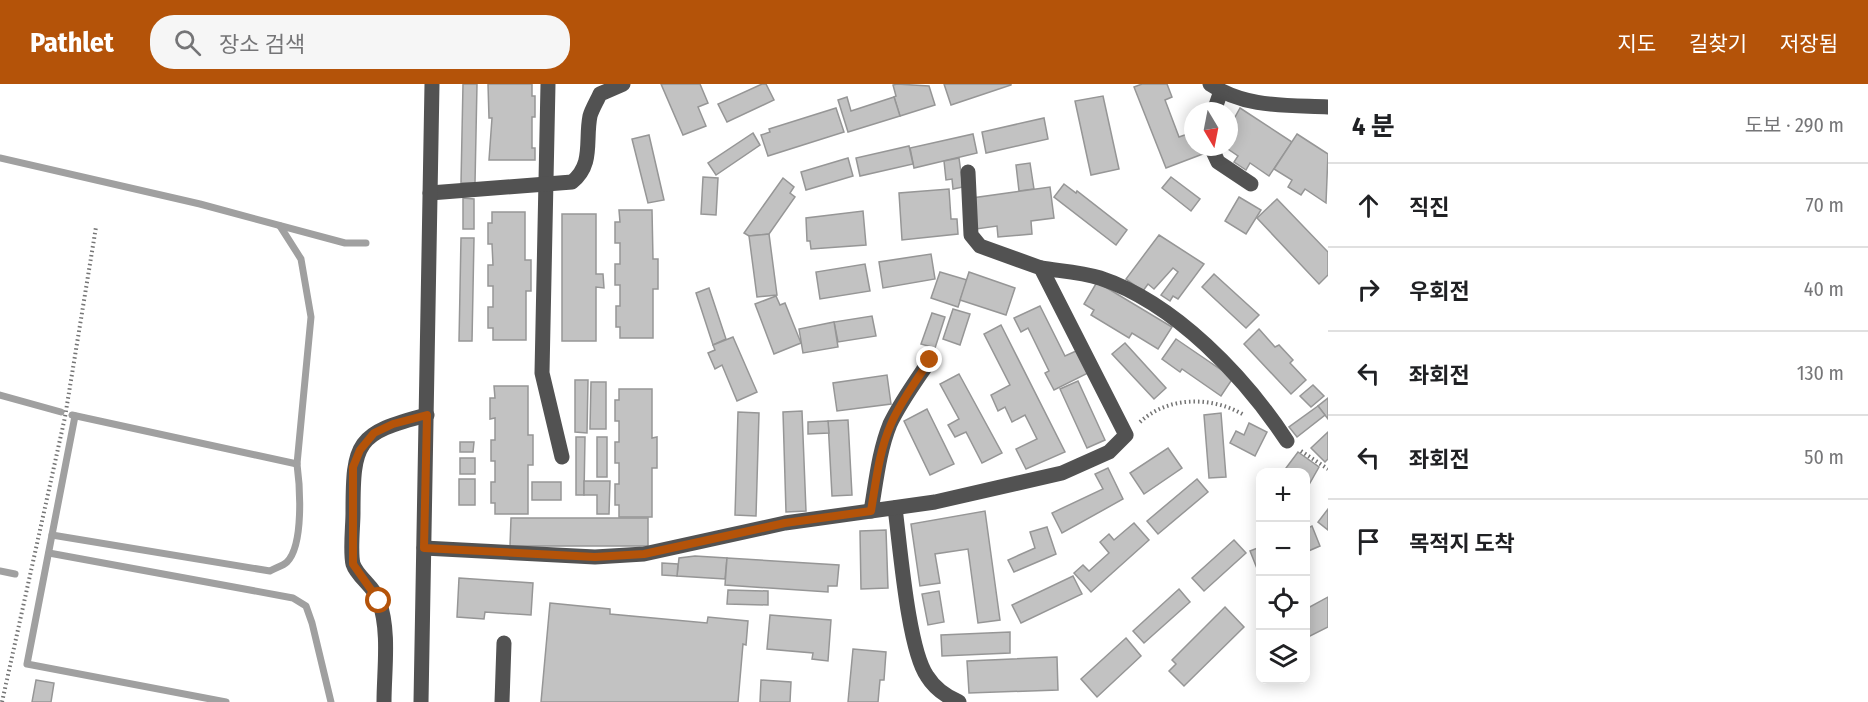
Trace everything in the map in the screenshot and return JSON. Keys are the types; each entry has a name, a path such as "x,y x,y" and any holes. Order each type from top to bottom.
{"street":[{"path":"421,702 432,84"},
{"path":"548,84 542,373 562,457"},
{"path":"430,193 546,186 572,182 582,174 588,149 590,115 600,94 623,84"},
{"path":"1215,88 1256,103 1328,107"},
{"path":"1215,156 1218,162 1251,184"},
{"path":"968,172 971,235 980,246 1041,268 1100,278 1166,312 1241,381 1269,413 1287,441"},
{"path":"424,548 595,557 644,554 785,523 935,502 1062,473 1108,452 1126,435 1041,268"},
{"path":"871,511 879,463 890,425 904,397 930,360"},
{"path":"384,702 384,632 379,601 353,564 353,467 360,450 374,433 393,424 427,415"},
{"path":"895,507 915,646 926,675 942,694 958,702"},
{"path":"502,702 504,643"}],"path":[{"path":"2,702 65,417 96,227"},
{"path":"1126,435 1148,414 1176,402 1200,401 1233,409 1251,420"},
{"path":"1287,441 1328,469"}],"building":[{"path":"463,84 477,84 475,183 461,183"},
{"path":"488,84 532,84 532,96 535,96 535,117 532,117 532,148 535,148 535,160 489,160 492,118 489,118"},
{"path":"661,84 700,84 708,103 698,107 706,126 683,135"},
{"path":"766,84 774,100 727,122 718,104"},
{"path":"944,84 1011,84 1011,85 951,105"},
{"path":"1142,84 1167,84 1172,97 1165,100 1179,137 1184,135 1184,156 1198,156 1166,168 1134,87"},
{"path":"893,85 929,86 935,105 900,116 894,97 896,96"},
{"path":"1103,96 1119,169 1091,175 1075,101"},
{"path":"847,97 851,111 894,97 900,116 848,132 838,100"},
{"path":"836,108 844,132 768,156 761,135 770,132 769,129"},
{"path":"1240,108 1292,142 1269,176 1250,163 1246,170 1234,162 1238,156 1238,112"},
{"path":"1044,118 1048,139 986,153 982,132"},
{"path":"753,133 760,145 716,175 708,163"},
{"path":"973,134 977,153 914,168 910,148"},
{"path":"1297,134 1328,154 1326,203 1305,189 1301,195 1288,187 1292,180 1274,169"},
{"path":"649,135 664,200 648,203 632,139"},
{"path":"909,146 913,164 860,176 856,158"},
{"path":"848,158 853,176 806,190 801,172"},
{"path":"959,158 963,187 953,189 952,179 946,180 944,161"},
{"path":"1030,163 1034,189 1019,191 1016,165"},
{"path":"703,177 718,178 716,215 701,214"},
{"path":"1171,177 1200,199 1191,211 1162,188"},
{"path":"783,178 794,187 790,193 795,197 769,234 749,236 744,233"},
{"path":"1064,184 1076,193 1077,191 1127,230 1116,245 1054,197"},
{"path":"1050,187 1054,218 1031,221 1032,234 998,237 997,226 976,229 972,198"},
{"path":"949,189 951,219 957,219 958,234 902,240 899,193"},
{"path":"1239,197 1261,210 1246,234 1225,221"},
{"path":"463,198 474,199 474,229 463,229"},
{"path":"1277,199 1328,252 1328,275 1319,284 1257,218"},
{"path":"619,210 652,210 653,259 658,259 658,289 653,289 653,338 620,338 620,327 616,327 616,306 620,306 620,285 615,285 615,264 620,264 620,243 615,243 615,222 620,222"},
{"path":"863,211 866,245 811,249 810,241 807,241 806,218"},
{"path":"492,212 525,212 525,260 531,260 531,291 526,291 526,340 493,340 493,328 488,328 488,307 493,307 493,286 488,286 488,265 493,265 492,244 488,244 488,223 492,223"},
{"path":"562,214 596,214 596,274 603,274 604,288 596,287 596,341 562,341"},
{"path":"769,234 777,295 757,297 749,236"},
{"path":"1159,235 1204,264 1178,299 1173,296 1170,301 1161,295 1178,272 1173,268 1154,289 1148,284 1143,291 1126,279"},
{"path":"461,238 474,238 472,341 459,341"},
{"path":"931,254 935,279 883,288 879,262"},
{"path":"865,264 870,291 820,299 816,272"},
{"path":"940,272 967,280 958,307 931,298"},
{"path":"969,272 1015,288 1006,315 960,300"},
{"path":"1214,274 1259,315 1246,328 1202,287"},
{"path":"1097,282 1172,327 1158,349 1132,333 1129,338 1091,315 1094,310 1084,304"},
{"path":"709,288 726,339 713,345 696,293"},
{"path":"776,296 780,305 785,303 801,343 774,354 755,304"},
{"path":"1040,306 1065,356 1076,351 1088,373 1054,390 1045,373 1049,371 1028,328 1021,332 1014,318"},
{"path":"953,309 970,314 960,345 943,339"},
{"path":"932,313 945,317 935,348 921,344"},
{"path":"872,316 876,336 838,342 834,322"},
{"path":"834,322 838,347 803,353 799,329"},
{"path":"1001,325 1065,452 1026,469 1016,449 1037,439 1025,415 1012,422 1005,407 998,411 991,395 1010,385 984,334"},
{"path":"1259,329 1275,347 1279,345 1293,360 1290,363 1306,380 1291,394 1244,344"},
{"path":"733,337 757,392 737,401 722,365 715,369 708,353 715,350 713,345"},
{"path":"1176,339 1233,378 1221,396 1182,369 1180,372 1162,359"},
{"path":"1125,343 1166,388 1154,399 1112,354"},
{"path":"959,374 1002,453 982,463 966,432 955,437 948,425 959,419 940,384"},
{"path":"887,375 891,404 837,411 833,383"},
{"path":"575,380 588,380 587,433 575,432"},
{"path":"1078,381 1105,440 1087,448 1060,389"},
{"path":"591,382 606,382 606,429 590,429"},
{"path":"1313,385 1324,396 1311,407 1300,396"},
{"path":"494,386 528,386 528,435 533,435 533,465 528,465 528,514 495,514 495,503 491,503 491,482 495,482 495,461 491,461 491,440 495,440 495,418 490,419 490,398 495,398"},
{"path":"619,389 652,389 652,438 657,437 657,468 652,468 652,517 619,517 619,505 615,505 615,484 619,484 619,463 615,463 615,442 619,442 619,421 615,421 615,400 619,400"},
{"path":"1328,398 1328,419 1318,406"},
{"path":"1318,406 1325,415 1297,437 1289,427"},
{"path":"927,409 954,464 930,475 904,421"},
{"path":"802,411 806,511 786,512 783,412"},
{"path":"738,412 759,413 756,516 735,515"},
{"path":"1221,413 1226,477 1209,478 1204,415"},
{"path":"848,420 852,495 832,496 828,421"},
{"path":"828,421 829,433 808,434 808,422"},
{"path":"1249,423 1267,432 1255,456 1230,443 1236,431 1244,435"},
{"path":"1328,432 1328,459 1325,462 1311,448"},
{"path":"576,437 585,437 584,495 576,495"},
{"path":"597,437 607,437 607,477 597,477"},
{"path":"460,442 474,442 473,452 460,452"},
{"path":"1168,448 1182,468 1144,494 1130,473"},
{"path":"1298,452 1319,467 1310,483 1310,468 1286,468"},
{"path":"460,458 475,458 475,474 460,474"},
{"path":"1108,468 1123,499 1062,533 1052,513 1103,489 1095,474"},
{"path":"459,479 475,479 475,505 459,505"},
{"path":"1197,479 1208,492 1158,534 1147,521"},
{"path":"584,481 610,481 609,514 597,514 597,495 584,495"},
{"path":"532,482 561,482 561,500 532,500"},
{"path":"1328,509 1328,530 1318,522"},
{"path":"985,511 1000,620 978,623 968,549 935,554 940,583 920,586 911,524"},
{"path":"511,518 648,518 648,546 510,546"},
{"path":"1134,523 1149,540 1091,592 1074,573 1083,565 1089,571 1109,553 1100,542 1109,534 1114,540"},
{"path":"1312,526 1320,546 1310,550 1310,527"},
{"path":"1047,527 1056,554 1014,572 1008,560 1035,548 1030,532"},
{"path":"886,530 888,588 861,589 860,531"},
{"path":"1234,540 1246,553 1204,591 1192,578"},
{"path":"1256,549 1256,566 1250,551"},
{"path":"695,556 727,558 725,579 677,576 679,558"},
{"path":"727,558 839,565 837,586 828,586 828,592 725,585"},
{"path":"662,563 678,564 677,576 662,575"},
{"path":"1073,576 1082,594 1021,623 1012,605"},
{"path":"459,578 533,583 531,615 485,612 484,619 457,617"},
{"path":"1179,589 1190,602 1144,643 1133,631"},
{"path":"728,590 768,591 768,605 727,604"},
{"path":"939,591 944,622 928,625 922,594"},
{"path":"1328,597 1328,627 1310,636 1310,630 1310,607"},
{"path":"550,603 610,609 610,614 707,623 708,617 748,621 746,645 743,644 738,702 541,702"},
{"path":"1225,607 1244,627 1184,686 1169,671 1176,664 1172,660"},
{"path":"770,615 831,620 828,661 812,659 813,653 767,649"},
{"path":"1010,632 1010,653 942,656 941,635"},
{"path":"1126,638 1141,656 1097,697 1081,679"},
{"path":"853,649 886,652 884,680 880,680 878,702 848,702"},
{"path":"1057,657 1058,690 969,693 967,661"},
{"path":"36,680 54,683 51,702 32,702"},
{"path":"761,680 791,682 790,702 760,702"}],"waterway":[{"path":"0,158 200,204 345,243 366,243"},
{"path":"52,535 270,571 287,562 296,543 300,515 297,464 311,317 301,259 280,226"},
{"path":"0,395 61,412"},
{"path":"72,415 297,464"},
{"path":"75,416 27,664 226,702"},
{"path":"49,553 293,598 306,606 331,702"},
{"path":"0,571 15,574"}],"route":[{"path":"379,601 353,564 353,467 360,450 374,433 393,424 427,415 424,548 595,557 644,554 785,523 871,511 879,463 890,425 904,397 930,360"}]}
